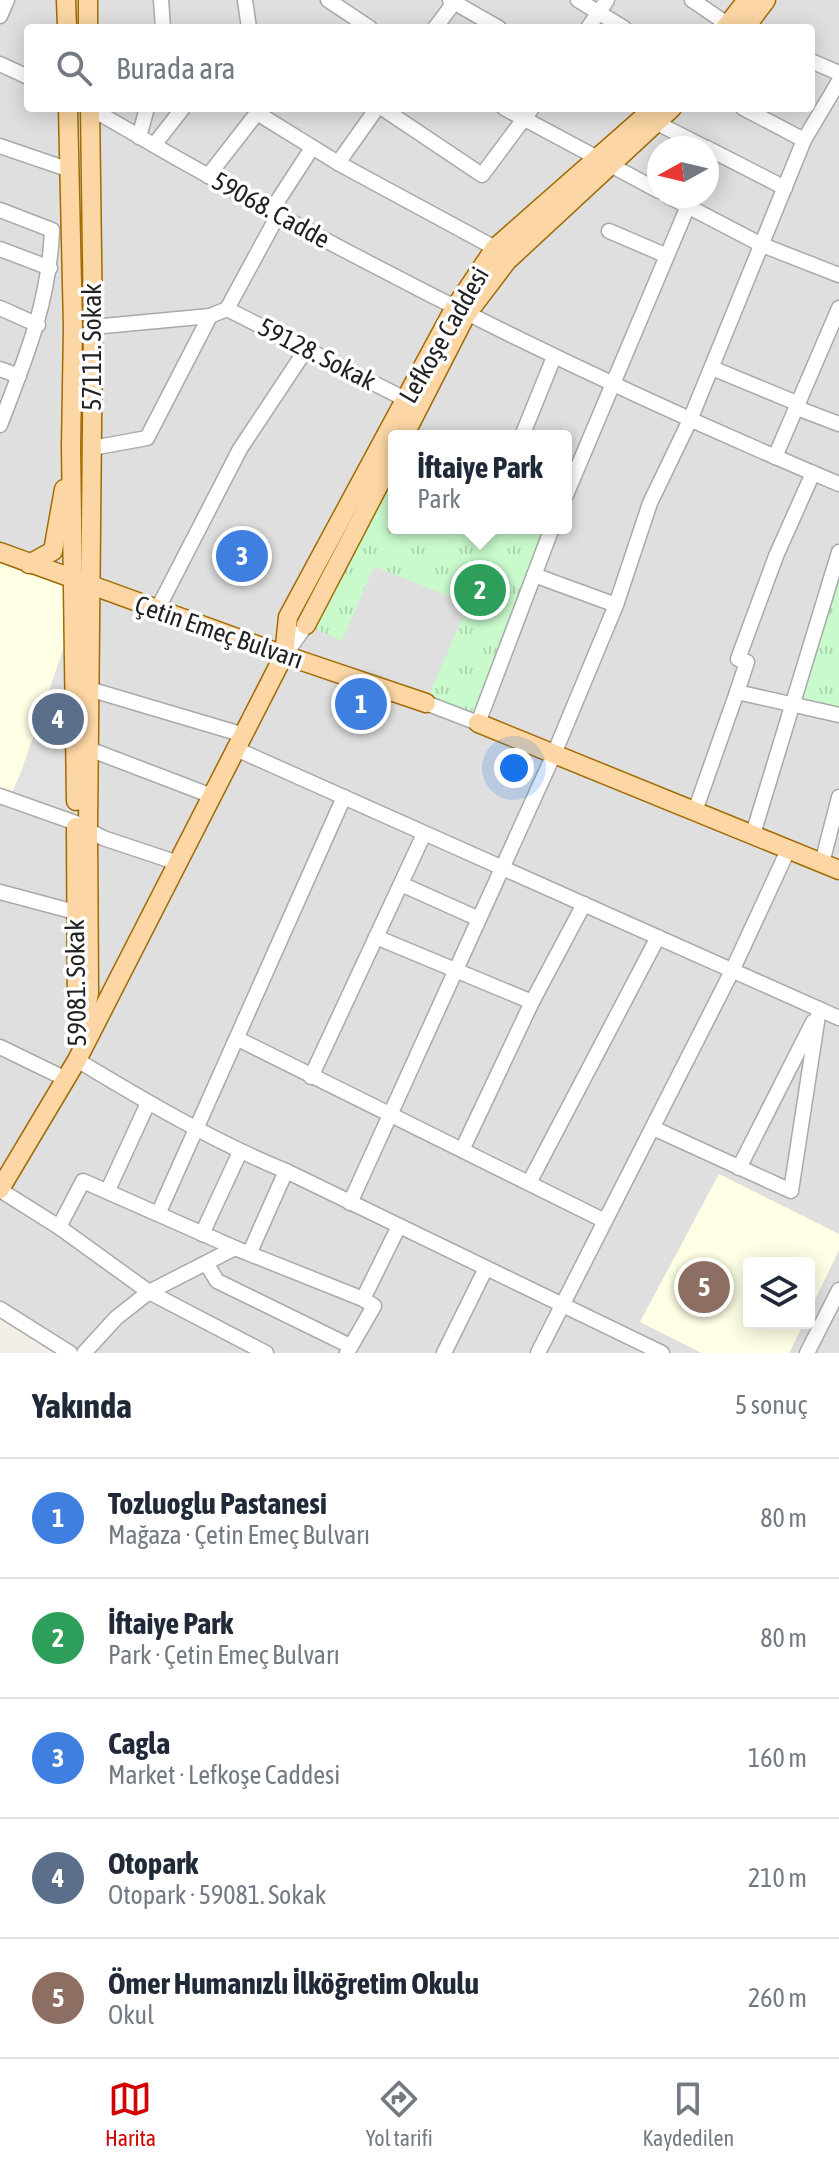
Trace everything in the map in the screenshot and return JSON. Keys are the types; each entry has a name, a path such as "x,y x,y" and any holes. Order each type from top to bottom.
{"main road":[{"path":"66,0 67,24"},
{"path":"88,0 88,24"},
{"path":"734,24 747,0"},
{"path":"736,24 766,0"},
{"path":"68,112 73,328 71,447 82,583"},
{"name":"57111. Sokak","path":"82,583 92,448 90,112"},
{"name":"Lefkoşe Caddesi","path":"407,430 460,312 648,114"},
{"name":"Lefkoşe Caddesi","path":"391,430 495,248 604,163"},
{"name":"Lefkoşe Caddesi","path":"0,1189 77,1060 284,655 288,617 388,435"},
{"path":"29,564 53,551 71,447"},
{"name":"Lefkoşe Caddesi","path":"306,625 388,468"},
{"name":"Çetin Emeç Bulvarı","path":"0,552 426,703"},
{"name":"59081. Sokak","path":"77,1060 75,912 89,749 89,689 82,583"},
{"name":"59081. Sokak","path":"77,1060 89,993 82,825 82,583"},
{"name":"Çetin Emeç Bulvarı","path":"478,723 830,866"}],"street":[{"path":"0,16 7,0"},
{"path":"161,0 163,24"},
{"path":"245,0 249,24"},
{"path":"328,0 364,24"},
{"path":"578,0 603,6 620,24"},
{"path":"692,0 728,24"},
{"path":"438,24 454,1 492,24"},
{"path":"591,24 603,6"},
{"path":"815,63 839,73"},
{"path":"0,64 24,75"},
{"path":"350,1203 554,754 616,605 650,503 690,420 804,140 839,81"},
{"name":"59068. Cadde","path":"97,112 275,213 460,312 690,420 839,484"},
{"path":"139,137 146,112"},
{"path":"154,145 180,112"},
{"path":"208,176 256,112"},
{"path":"261,112 312,148 495,248"},
{"path":"338,163 376,112"},
{"path":"385,112 482,175 528,114 604,163 647,185"},
{"path":"751,112 804,140"},
{"path":"648,114 686,136"},
{"path":"0,146 70,170"},
{"path":"93,327 210,316 227,309 312,148"},
{"path":"719,154 785,188"},
{"path":"572,481 687,208"},
{"path":"692,208 762,245 839,275"},
{"path":"0,210 52,230 50,268 38,325 0,425"},
{"path":"609,231 665,255"},
{"path":"0,249 50,268"},
{"path":"0,308 38,325"},
{"path":"775,457 839,308"},
{"name":"59128. Sokak","path":"227,309 407,400"},
{"path":"92,448 147,438 210,316"},
{"path":"157,610 234,459 307,348"},
{"path":"524,430 554,357"},
{"path":"712,368 839,424"},
{"path":"0,369 19,376"},
{"path":"695,811 747,662 738,659 776,556 813,473"},
{"path":"478,723 550,534"},
{"path":"753,834 839,552"},
{"path":"534,575 616,605"},
{"name":"Lefkoşe Caddesi","path":"284,655 306,625"},
{"path":"89,689 240,742 344,797 424,834 839,1018"},
{"path":"737,692 839,715"},
{"name":"Çetin Emeç Bulvarı","path":"426,703 478,723"},
{"path":"89,749 212,796"},
{"path":"0,796 82,825 103,838 178,863"},
{"path":"159,1212 344,797"},
{"path":"830,866 839,797"},
{"path":"311,1077 424,834"},
{"path":"538,1353 732,971 789,848"},
{"path":"401,884 479,919"},
{"path":"0,892 75,912"},
{"path":"462,1150 532,1002 584,904"},
{"path":"376,937 532,1002"},
{"path":"529,1183 658,937"},
{"path":"739,1168 819,1009"},
{"path":"653,1128 791,1191 819,1009"},
{"path":"238,1039 605,1221"},
{"path":"0,1047 66,1079"},
{"path":"77,1060 148,1103 240,1152 286,1171 662,1353"},
{"path":"108,1190 148,1103"},
{"path":"202,1234 240,1152"},
{"path":"84,1353 116,1318 149,1292 206,1263 242,1250 286,1171"},
{"path":"59,1227 83,1181 374,1306 349,1349 217,1281 206,1263"},
{"path":"0,1189 149,1292 266,1353"},
{"path":"363,1299 399,1226"},
{"path":"444,1353 486,1268"},
{"path":"807,1353 839,1290"},
{"path":"0,1309 70,1353"}],"shaded area":[{"path":"0,0 839,0 839,1353 67,1353 0,1313"},
{"path":"0,552 74,580 76,823 0,796"},
{"path":"66,641 75,641 76,823 9,799"},
{"path":"719,1174 839,1234 839,1250 815,1300 815,1257 743,1257 743,1329 801,1329 789,1353 702,1353 640,1322"}],"green space":[{"path":"388,469 388,534 550,534 478,723 426,703 468,604 374,566 342,641 306,625"},
{"path":"839,552 839,715 791,703"}],"place":[{"name":"Cagla","path":"242,556"},
{"name":"İftaiye Park","path":"480,590"},
{"name":"Tozluoglu Pastanesi","path":"361,704"},
{"name":"Otopark","path":"58,719"},
{"name":"Ömer Humanızlı İlköğretim Okulu","path":"704,1287"}]}
